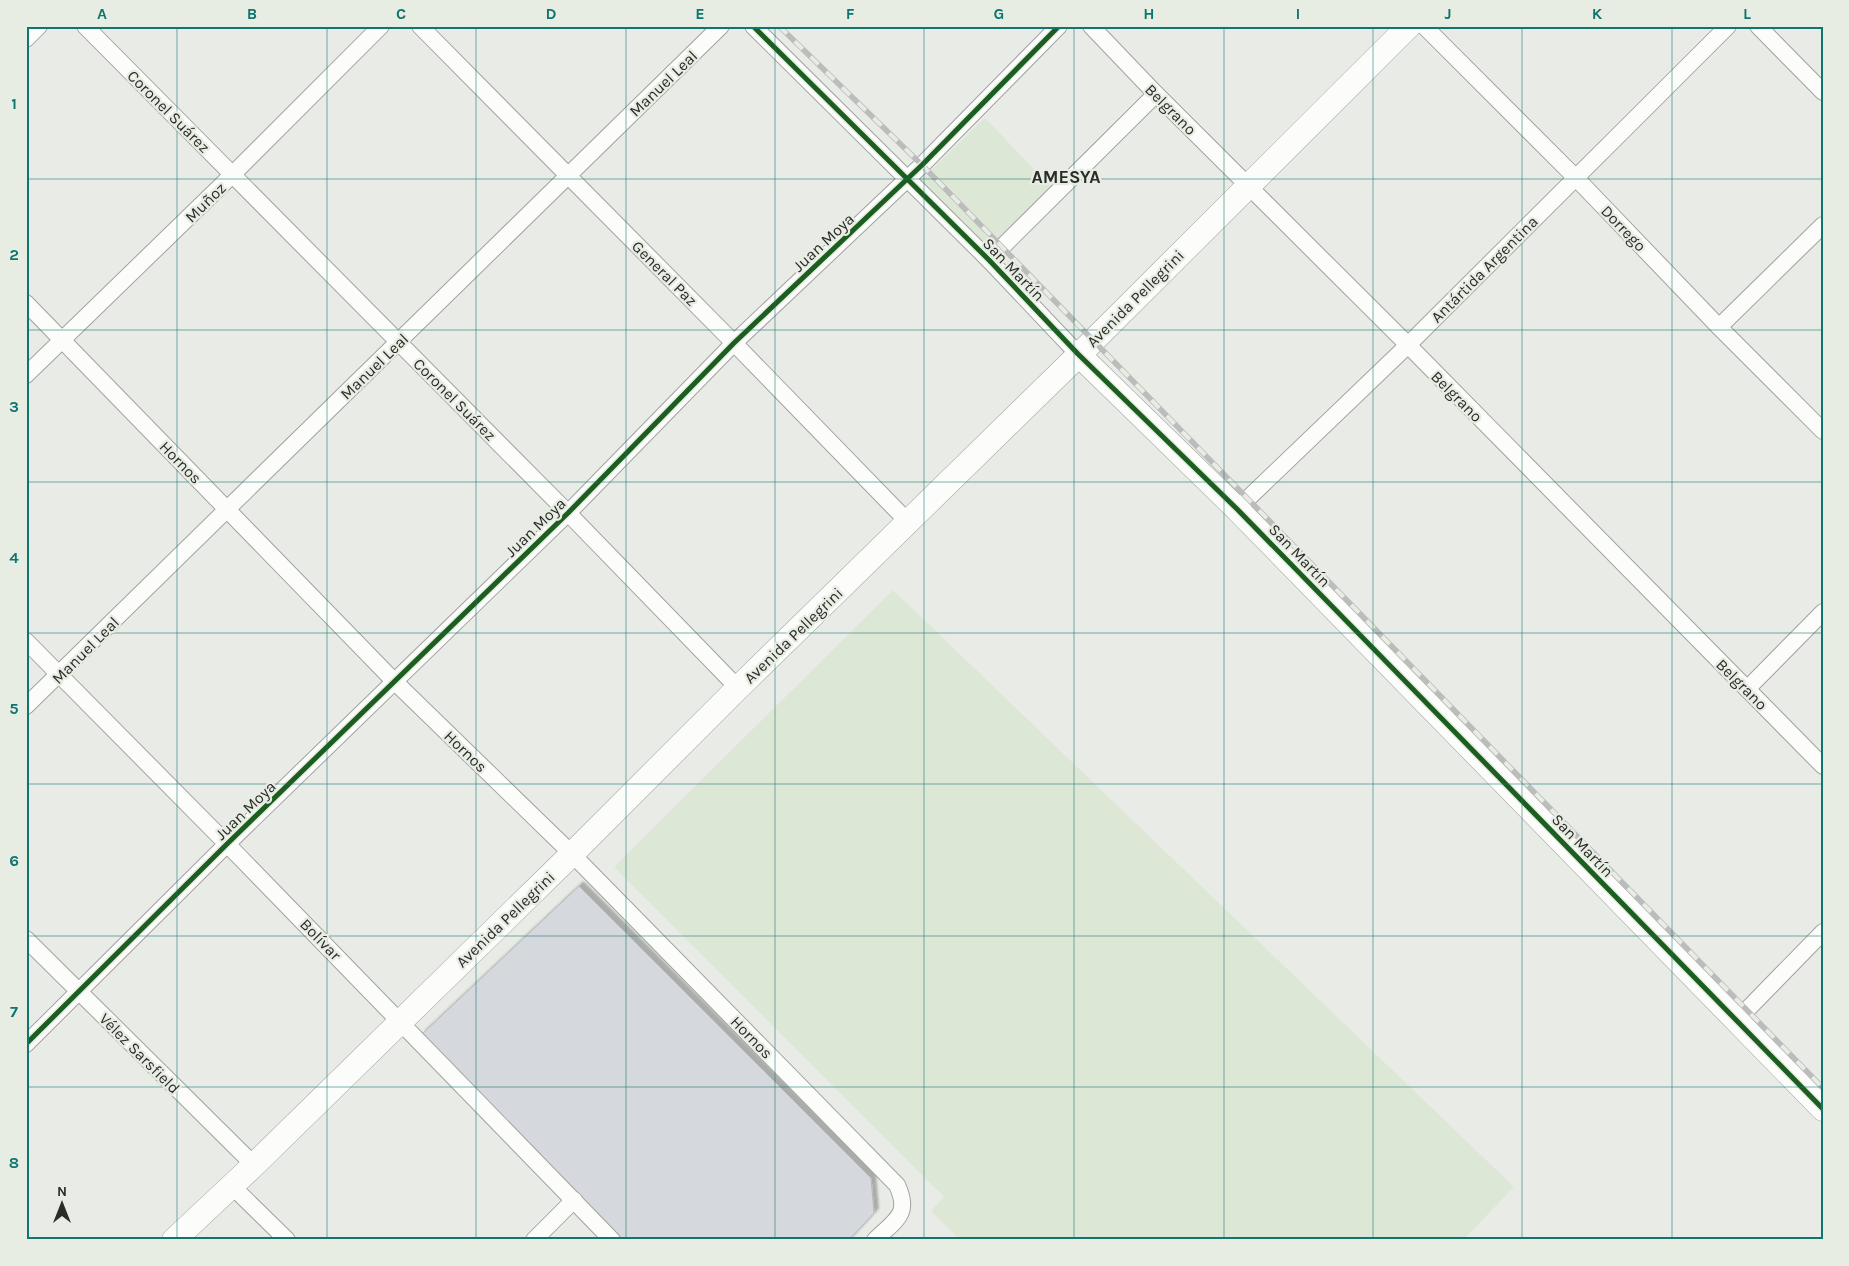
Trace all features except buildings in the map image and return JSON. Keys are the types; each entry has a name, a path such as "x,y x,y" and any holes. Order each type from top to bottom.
{"main road":[{"name":"Avenida Pellegrini","path":"174,1240 254,1166 572,854 1409,26"},
{"name":"San Martín","path":"1078,354 1237,509 1823,1109"}],"street":[{"path":"26,38 38,26"},
{"name":"Coronel Suárez","path":"85,26 568,512 738,688"},
{"name":"Muñoz","path":"26,375 232,175 381,26"},
{"name":"General Paz","path":"420,26 734,343 908,523"},
{"name":"Manuel Leal","path":"26,706 60,675 227,508 721,26"},
{"name":"San Martín","path":"753,26 989,260 1078,354"},
{"name":"Juan Moya","path":"26,1044 568,512 734,343 907,180 1059,26"},
{"name":"Belgrano","path":"1091,26 1247,186 1408,345 1823,766"},
{"name":"Dorrego","path":"1424,26 1576,178 1719,327 1823,431"},
{"name":"Antártida Argentina","path":"1237,509 1408,345 1728,26"},
{"path":"1758,26 1823,92"},
{"path":"989,260 1156,94"},
{"path":"1719,327 1823,225"},
{"name":"Hornos","path":"26,303 394,681 572,854 897,1185 903,1199 901,1214 875,1240"},
{"path":"1747,689 1823,612"},
{"name":"Bolívar","path":"26,641 228,844 612,1240"},
{"path":"1737,1020 1823,932"},
{"name":"Vélez Sarsfield","path":"26,939 254,1166"},
{"path":"232,1186 287,1240"},
{"path":"534,1240 574,1200"}],"green space":[{"path":"985,118 1053,189 989,251 920,181"},
{"path":"893,590 1514,1187 1463,1240 960,1240 931,1211 944,1197 614,867"}],"railway":[{"path":"779,26 922,165 1823,1088"}],"cycle path":[{"path":"753,26 989,260 1078,354 1237,509 1823,1109"},
{"path":"26,1044 227,844 568,513 734,343 922,165 1059,26"}],"district":[{"name":"AMESYA","path":"1066,177"}]}
